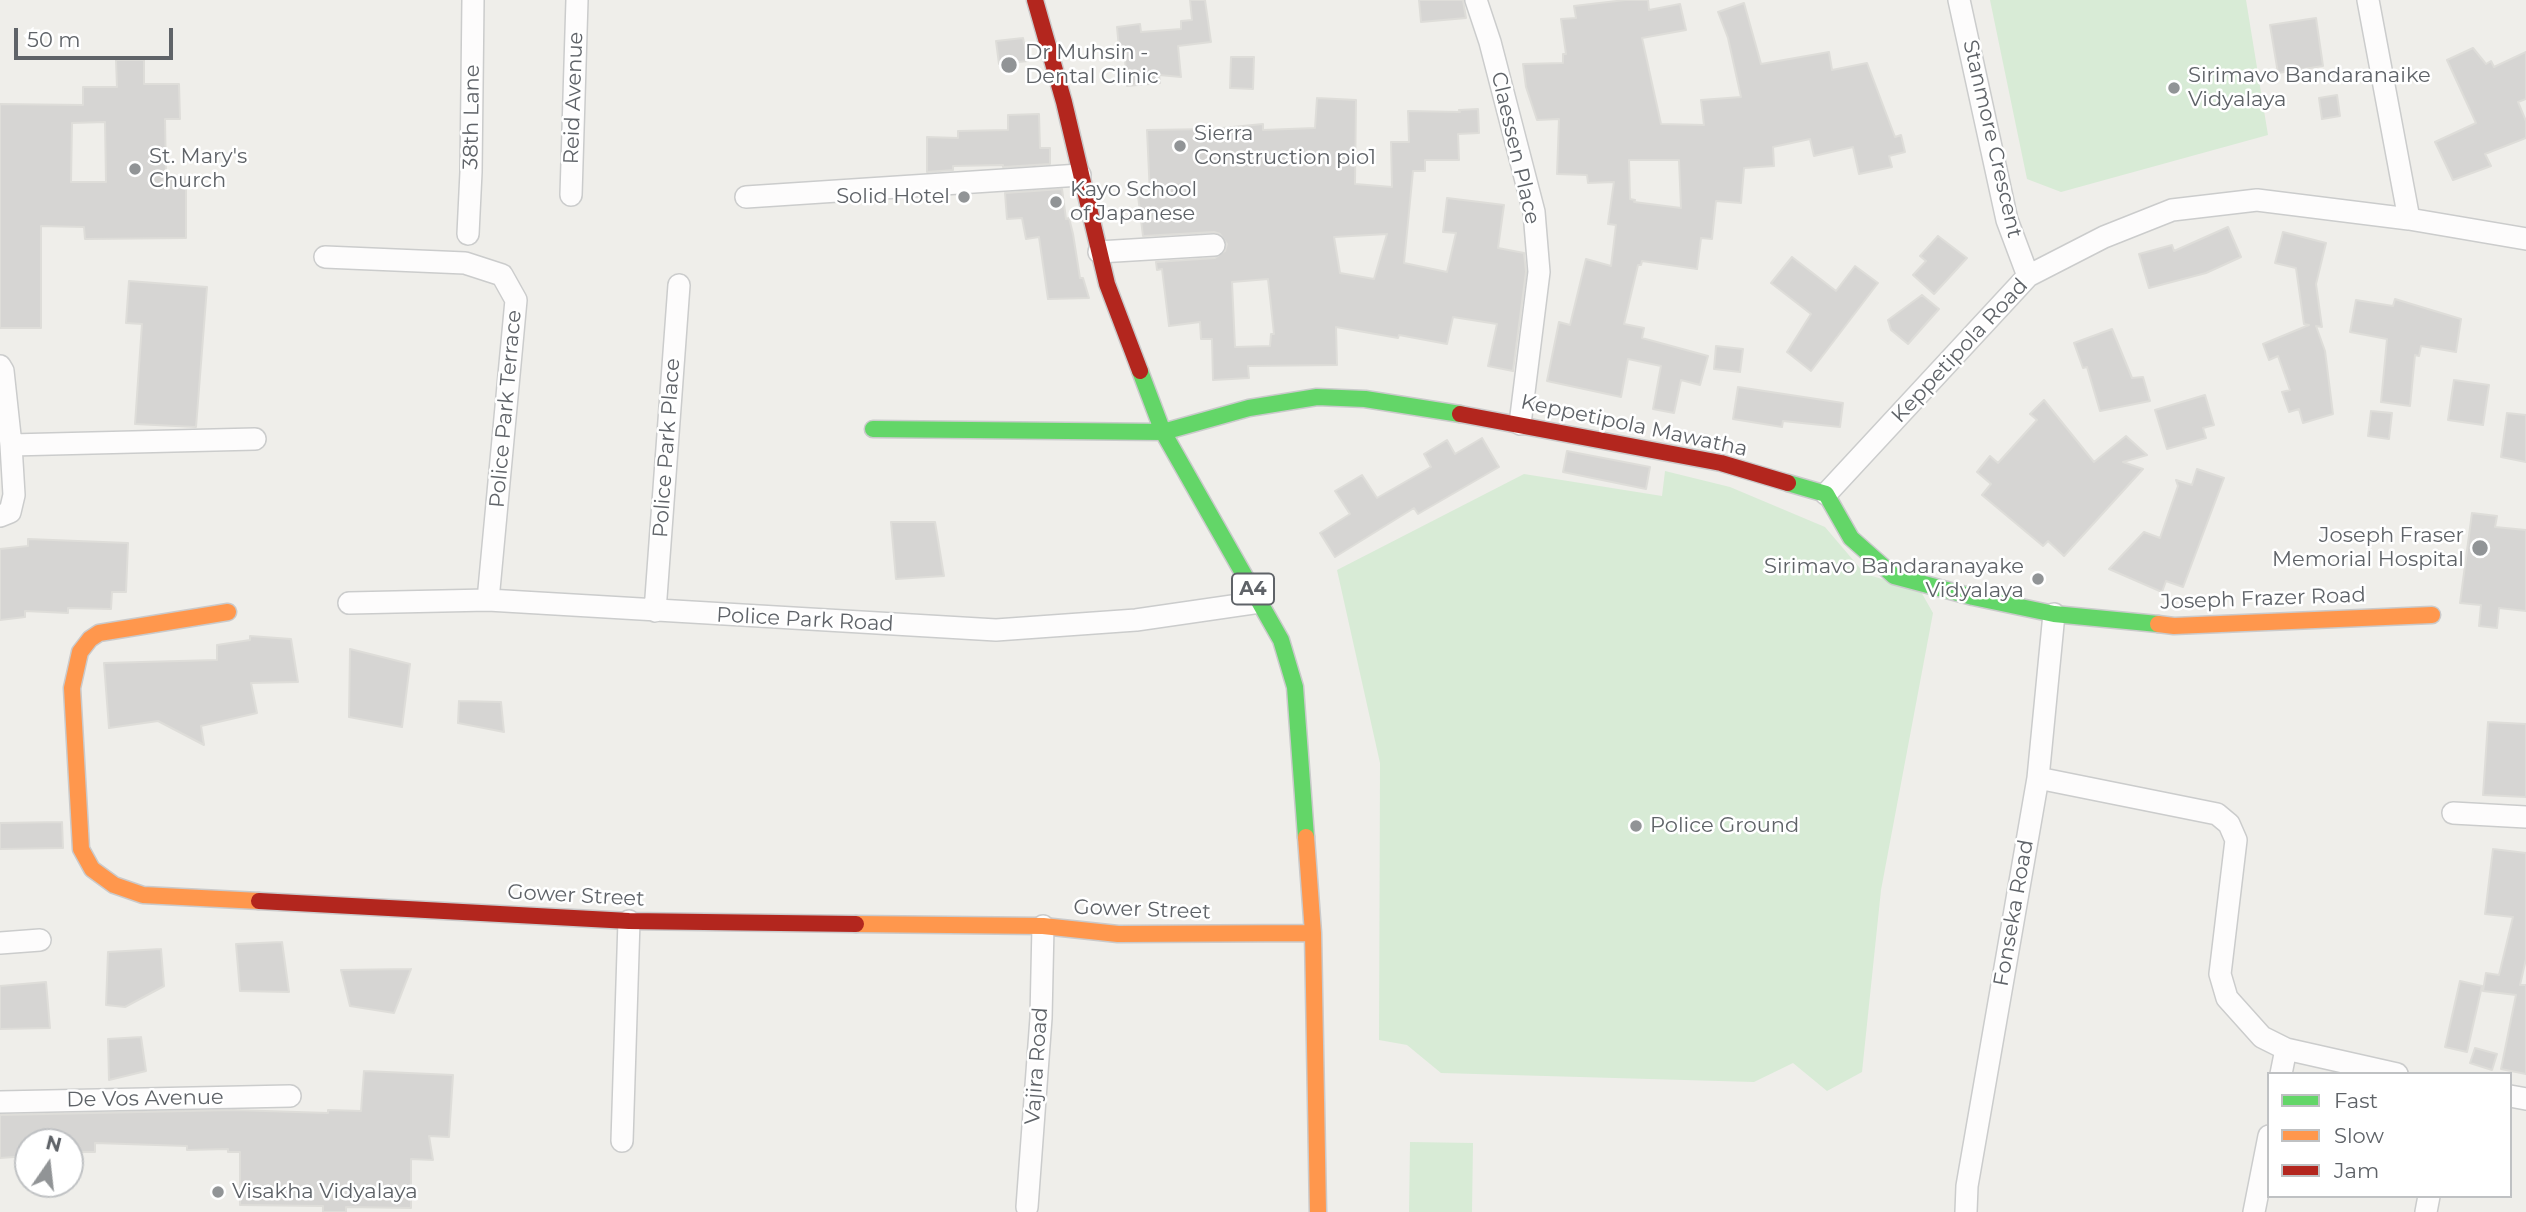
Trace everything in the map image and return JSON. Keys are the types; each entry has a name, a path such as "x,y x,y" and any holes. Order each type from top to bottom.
{"main road":[{"name":"A4","path":"1035,0 1064,102 1107,284 1163,432 1281,640 1295,687 1313,933 1318,1212"},
{"name":"Keppetipola Mawatha","path":"873,429 1163,432 1249,408 1317,397 1365,399 1520,424 1721,464 1826,494"},
{"path":"1826,494 1852,538 1894,576 1973,597 2054,614"},
{"name":"Gower Street","path":"228,612 99,632 80,652 72,688 81,849 92,869 114,885 143,895 629,920 1043,926 1118,934 1313,933"},
{"name":"Joseph Frazer Road","path":"2054,614 2174,626 2432,615"}],"street":[{"name":"38th Lane","path":"468,234 473,0"},
{"name":"Reid Avenue","path":"571,195 577,0"},
{"name":"Claessen Place","path":"1476,0 1490,42 1534,212 1539,272 1520,424"},
{"name":"Stanmore Crescent","path":"1959,0 2007,220 2028,276"},
{"path":"2368,0 2409,219"},
{"path":"746,197 1080,175"},
{"name":"Keppetipola Road","path":"1826,494 2028,276 2104,237 2172,210 2257,200 2409,219 2526,239"},
{"path":"1099,252 1214,245"},
{"name":"Police Park Terrace","path":"325,257 465,263 502,275 516,300 488,600"},
{"name":"Police Park Place","path":"655,611 679,285"},
{"path":"0,366 3,371 15,495 10,512 0,516"},
{"path":"11,445 255,439"},
{"name":"Police Park Road","path":"349,603 488,600 996,630 1136,620 1260,602"},
{"name":"Fonseka Road","path":"1966,1212 1967,1186 2038,778 2054,614"},
{"path":"2038,778 2197,809 2217,814 2229,824 2236,840 2220,974 2227,998 2262,1037 2286,1049 2388,1072"},
{"path":"2453,813 2526,817"},
{"path":"622,1142 629,920"},
{"name":"Vajira Road","path":"1027,1206 1041,1018 1043,926"},
{"path":"0,943 40,940"},
{"path":"2281,1072 2286,1049"},
{"name":"De Vos Avenue","path":"0,1102 290,1096"},
{"path":"2254,1212 2267,1146"}],"green space":[{"path":"1990,0 2246,0 2268,135 2061,192 2027,179"},
{"name":"Police Ground","path":"1665,471 1730,487 1825,527 1865,574 1920,590 1933,613 1881,890 1862,1072 1827,1091 1793,1063 1754,1082 1441,1073 1407,1045 1379,1040 1380,763 1337,570 1524,474 1662,496"},
{"path":"1410,1142 1473,1143 1472,1212 1409,1212"}],"building":[{"path":"1190,0 1205,0 1211,42 1178,46 1181,77 1159,75 1160,83 1127,86 1125,59 1120,59 1117,27 1140,24 1141,32 1181,29 1181,21 1192,20"},
{"path":"1419,0 1463,0 1466,18 1421,22"},
{"path":"1648,0 1649,10 1680,4 1686,30 1642,38 1661,124 1704,125 1701,100 1741,97 1728,38 1718,12 1744,3 1761,64 1829,52 1832,70 1867,63 1895,137 1901,135 1905,152 1889,156 1892,167 1859,174 1853,147 1814,156 1810,139 1773,147 1774,166 1744,168 1741,203 1716,201 1712,239 1701,238 1697,269 1642,261 1641,265 1638,265 1624,324 1644,328 1642,338 1708,356 1700,385 1681,380 1674,413 1653,409 1661,366 1628,359 1621,397 1547,381 1559,322 1570,325 1586,259 1611,266 1616,225 1608,224 1614,182 1588,183 1587,175 1557,174 1559,119 1537,120 1526,87 1523,64 1563,63 1563,54 1566,54 1561,19 1576,18 1574,6","holes":["1629,160 1679,160 1681,208 1634,202 1635,200 1630,199"]},
{"path":"2316,18 2323,66 2278,73 2270,25"},
{"path":"1023,38 1028,61 999,64 996,41"},
{"path":"2473,48 2486,64 2491,61 2494,67 2526,52 2526,99 2518,102 2526,121 2526,138 2485,154 2491,166 2453,180 2435,142 2476,123 2447,60"},
{"path":"1231,57 1254,57 1253,89 1230,88"},
{"path":"116,60 144,60 144,84 179,84 180,119 165,119 166,177 186,177 186,238 85,239 84,227 41,226 41,328 0,328 0,104 83,105 83,87 117,87","holes":["105,122 106,182 71,182 72,123"]},
{"path":"2337,95 2340,116 2322,119 2319,98"},
{"path":"1317,98 1356,100 1355,184 1392,187 1391,142 1409,142 1408,111 1460,112 1459,110 1478,109 1479,133 1458,134 1459,160 1425,160 1425,171 1413,171 1404,263 1447,272 1456,233 1443,232 1447,198 1504,205 1498,248 1524,253 1526,272 1513,371 1488,366 1497,324 1453,317 1447,344 1336,327 1337,365 1248,366 1249,378 1213,380 1212,339 1201,339 1200,322 1169,326 1162,269 1157,270 1156,262 1215,258 1225,251 1227,244 1220,234 1214,232 1143,236 1138,196 1150,195 1147,130 1212,129 1263,124 1263,130 1315,128","holes":["1387,234 1374,279 1340,273 1334,237","1268,279 1274,334 1271,334 1270,346 1235,347 1232,282"]},
{"path":"1039,114 1040,148 1050,148 1050,164 953,166 953,170 927,172 927,137 958,138 958,131 1008,130 1008,115"},
{"path":"1062,189 1080,278 1083,278 1089,298 1048,299 1039,237 1026,239 1022,218 1007,219 1005,193"},
{"path":"2228,227 2241,257 2206,273 2149,288 2139,254 2172,245 2174,251"},
{"path":"2283,232 2326,243 2316,284 2322,327 2316,326 2325,351 2333,414 2303,423 2299,409 2289,412 2282,392 2290,390 2278,356 2269,360 2263,344 2309,325 2304,324 2296,268 2275,263"},
{"path":"1938,236 1967,258 1934,294 1913,275 1926,261 1920,256"},
{"path":"1792,257 1836,291 1855,266 1878,283 1811,371 1787,352 1811,314 1771,283"},
{"path":"129,281 207,287 196,427 135,424 142,324 126,323"},
{"path":"1922,295 1939,309 1908,344 1891,330 1888,320"},
{"path":"2395,299 2461,319 2456,352 2421,346 2419,356 2415,355 2410,406 2381,402 2387,339 2350,332 2356,300 2393,306"},
{"path":"2112,329 2132,378 2143,377 2150,401 2100,411 2087,367 2083,368 2074,343"},
{"path":"1716,346 1743,349 1740,372 1714,369"},
{"path":"2454,380 2489,385 2483,425 2448,420"},
{"path":"1738,387 1843,403 1840,427 1783,421 1782,427 1733,419"},
{"path":"2205,395 2214,425 2203,428 2206,438 2167,449 2155,410"},
{"path":"2044,400 2094,462 2126,436 2147,455 2123,462 2143,469 2064,556 2048,541 2043,546 1982,495 1991,484 1977,472 1990,456 1998,463 2037,420 2030,414"},
{"path":"2371,411 2392,413 2389,439 2368,436"},
{"path":"2507,413 2526,415 2526,462 2501,457"},
{"path":"1482,438 1499,467 1418,514 1414,508 1335,557 1320,533 1350,514 1335,491 1362,475 1377,498 1431,467 1424,454 1447,440 1455,454"},
{"path":"1567,451 1650,467 1646,489 1563,472"},
{"path":"2197,469 2224,478 2183,587 2166,581 2162,592 2109,569 2144,532 2160,538 2178,486 2176,480 2192,485"},
{"name":"Joseph Fraser Memorial Hospital","path":"2472,513 2497,516 2495,527 2526,530 2526,611 2499,608 2497,628 2479,626 2481,605 2460,603"},
{"path":"891,522 935,522 944,576 896,579"},
{"path":"28,539 128,543 126,592 112,592 111,609 68,608 68,613 25,611 25,617 0,620 0,549 28,546"},
{"path":"250,636 291,639 298,682 251,683 257,713 201,726 204,745 158,721 109,728 104,663 217,660 217,645 250,640"},
{"path":"350,649 410,664 402,727 349,717"},
{"path":"459,701 501,702 504,732 458,723"},
{"path":"2488,722 2526,724 2526,797 2483,795"},
{"path":"62,822 63,848 0,849 0,823"},
{"path":"2493,849 2526,853 2526,959 2520,985 2526,985 2526,1074 2501,1069 2516,995 2483,991 2486,973 2499,975 2513,917 2485,914"},
{"path":"282,942 289,992 240,991 236,944"},
{"path":"161,949 164,986 125,1007 106,1005 108,952"},
{"path":"411,969 394,1013 350,1006 341,970"},
{"path":"2460,981 2482,986 2467,1052 2445,1047"},
{"path":"46,982 50,1028 0,1029 0,986"},
{"path":"141,1037 146,1071 109,1080 108,1039"},
{"path":"2475,1048 2497,1054 2492,1070 2470,1063"},
{"path":"364,1071 453,1075 449,1137 429,1136 433,1160 411,1159 411,1208 346,1207 346,1212 323,1212 323,1206 240,1205 240,1152 228,1152 228,1149 187,1150 187,1146 95,1143 95,1152 84,1152 84,1128 14,1128 14,1157 0,1158 0,1115 234,1110 328,1113 328,1110 361,1111"}],"traffic: fast":[{"path":"1140,371 1163,432 1281,640 1295,687 1306,837"},
{"path":"873,429 1163,432 1249,408 1317,397 1365,399 1460,414"},
{"path":"1788,483 1826,494 1851,538 1894,576 1973,597 2054,614 2158,624"}],"traffic: slow":[{"path":"228,612 99,633 90,639 80,652 72,688 81,849 92,869 114,885 143,895 259,901"},
{"path":"2158,624 2174,626 2432,615"},
{"path":"1306,837 1313,933 1318,1212"},
{"path":"856,924 1043,926 1118,934 1313,933"}],"traffic: jam":[{"path":"1035,0 1064,102 1107,284 1140,371"},
{"path":"1460,414 1721,463 1788,483"},
{"path":"259,901 629,921 856,924"}],"place":[{"name":"Dr Muhsin - Dental Clinic","path":"1009,65"},
{"name":"Sirimavo Bandaranaike Vidyalaya","path":"2174,88"},
{"name":"Sierra Construction pio1","path":"1180,146"},
{"name":"St. Mary's Church","path":"135,169"},
{"name":"Solid Hotel","path":"964,197"},
{"name":"Kayo School of Japanese","path":"1056,202"},
{"name":"Joseph Fraser Memorial Hospital","path":"2480,548"},
{"name":"Sirimavo Bandaranayake Vidyalaya","path":"2038,579"},
{"name":"Police Ground","path":"1636,826"},
{"name":"Visakha Vidyalaya","path":"218,1192"}]}
